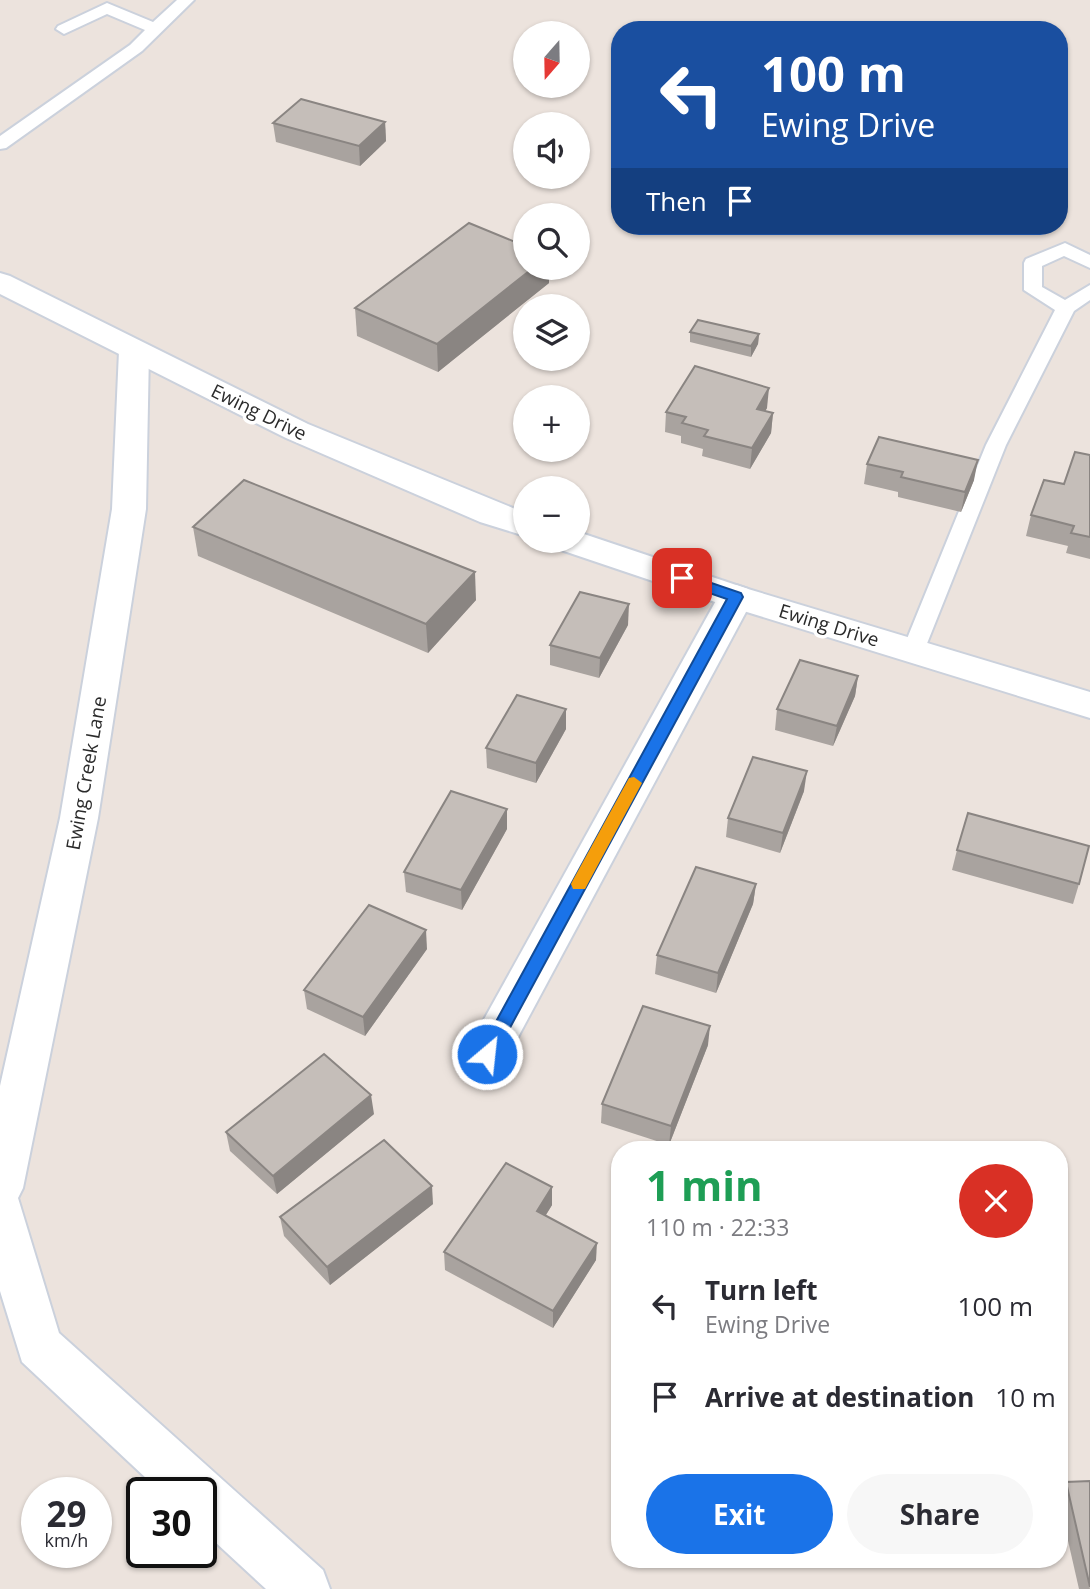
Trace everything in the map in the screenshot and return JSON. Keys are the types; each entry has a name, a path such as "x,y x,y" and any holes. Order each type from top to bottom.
{"street":[{"name":"Ewing Drive","path":"0,282 297,431 513,521"},
{"name":"Ewing Creek Lane","path":"0,1188 84,792 129,509 134,351"},
{"name":"Ewing Drive","path":"590,548 736,597 1090,705"},
{"path":"487,1054 736,597"},
{"path":"0,1208 39,1346 182,1477"},
{"path":"217,1510 304,1589"}],"lane":[{"path":"0,144 136,48 186,0"},
{"path":"64,29 107,8 155,29"},
{"path":"1066,308 1033,290 1033,263 1065,249 1090,262"},
{"path":"913,651 996,445 1066,308 1090,291"}],"building":[{"path":"301,99 385,122 359,146 273,123"},
{"path":"469,223 513,241 513,280 518,280 437,344 355,308"},
{"path":"698,320 759,334 751,346 690,332"},
{"path":"695,366 769,388 757,409 773,413 752,448 704,436 708,430 682,423 686,417 666,412"},
{"path":"879,437 978,460 965,492 901,477 903,472 867,464"},
{"path":"1075,452 1090,455 1090,537 1071,533 1074,526 1031,515 1044,480 1064,484"},
{"path":"244,480 475,572 426,624 193,527"},
{"path":"580,592 629,604 600,658 550,645"},
{"path":"800,660 858,676 837,726 777,709"},
{"path":"517,695 566,709 536,763 486,748"},
{"path":"753,757 807,771 783,833 728,818"},
{"path":"451,791 507,809 461,890 404,872"},
{"path":"968,813 1089,846 1079,884 957,850"},
{"path":"696,867 756,884 718,973 657,955"},
{"path":"369,905 426,930 363,1017 304,990"},
{"path":"643,1006 710,1026 671,1126 602,1104"},
{"path":"324,1054 371,1095 273,1176 226,1132"},
{"path":"384,1140 432,1186 327,1267 280,1217"},
{"path":"506,1163 552,1187 537,1211 597,1243 553,1311 444,1252"},
{"path":"1090,1481 1090,1587 1068,1491 1068,1482"}],"slow traffic":[{"path":"579,884 634,783"}],"route":[{"path":"487,1054 736,597 682,578"}]}
